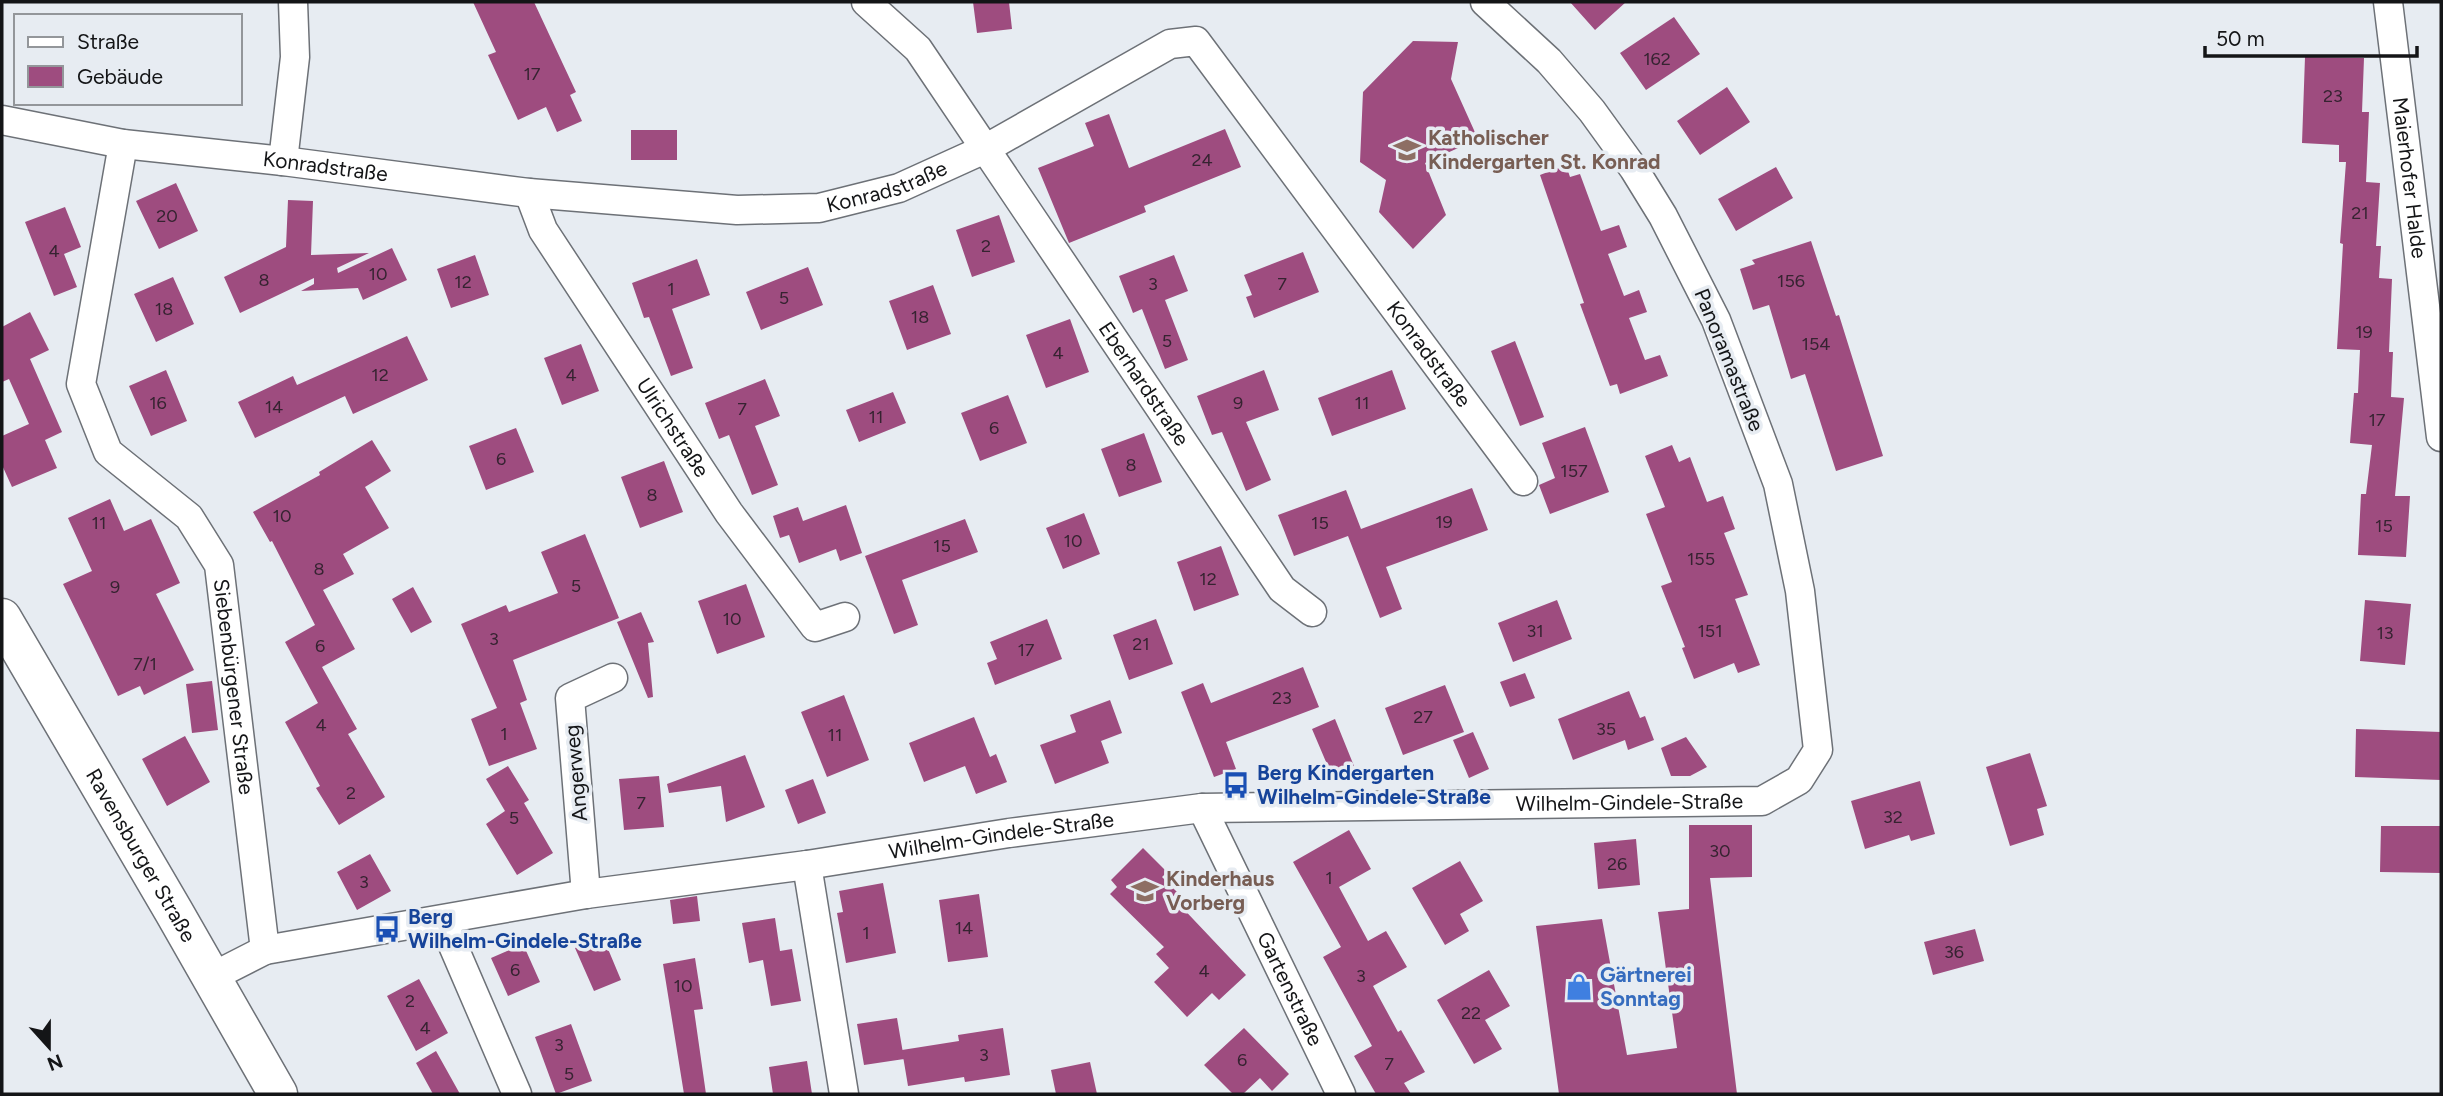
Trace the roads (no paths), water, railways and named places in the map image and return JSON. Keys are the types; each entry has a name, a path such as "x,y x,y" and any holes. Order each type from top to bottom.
{"main road":[{"name":"Ravensburger Straße","path":"2,618 278,1094"}],"street":[{"path":"283,161 295,57 293,2"},
{"name":"Eberhardstraße","path":"866,2 918,49 1282,589 1312,612"},
{"name":"Panoramastraße","path":"1485,2 1549,61 1592,111 1634,169 1663,216 1716,320 1778,484 1800,591 1818,750 1799,780"},
{"name":"Maierhofer Halde","path":"2388,2 2441,437"},
{"name":"Konradstraße","path":"2,120 123,144 283,161 529,193 737,210 818,208 899,188 985,149 1170,44 1196,41 1523,481"},
{"name":"Siebenbürgener Straße","path":"123,144 81,384 108,452 189,517 219,565 265,950"},
{"name":"Ulrichstraße","path":"529,193 543,230 729,513 815,627 845,617"},
{"name":"Angerweg","path":"586,894 570,698 612,678"},
{"name":"Wilhelm-Gindele-Straße","path":"210,978 265,950 586,894 1202,808 1762,801 1799,780"},
{"name":"Gartenstraße","path":"1202,808 1341,1094"},
{"path":"807,864 844,1094"},
{"path":"442,920 517,1094"}],"place":[{"name":"Katholischer Kindergarten St. Konrad","path":"1407,150"},
{"name":"Berg Kindergarten Wilhelm-Gindele-Straße","path":"1236,785"},
{"name":"Kinderhaus Vorberg","path":"1145,891"},
{"name":"Berg Wilhelm-Gindele-Straße","path":"387,929"},
{"name":"Gärtnerei Sonntag","path":"1579,987"}]}
